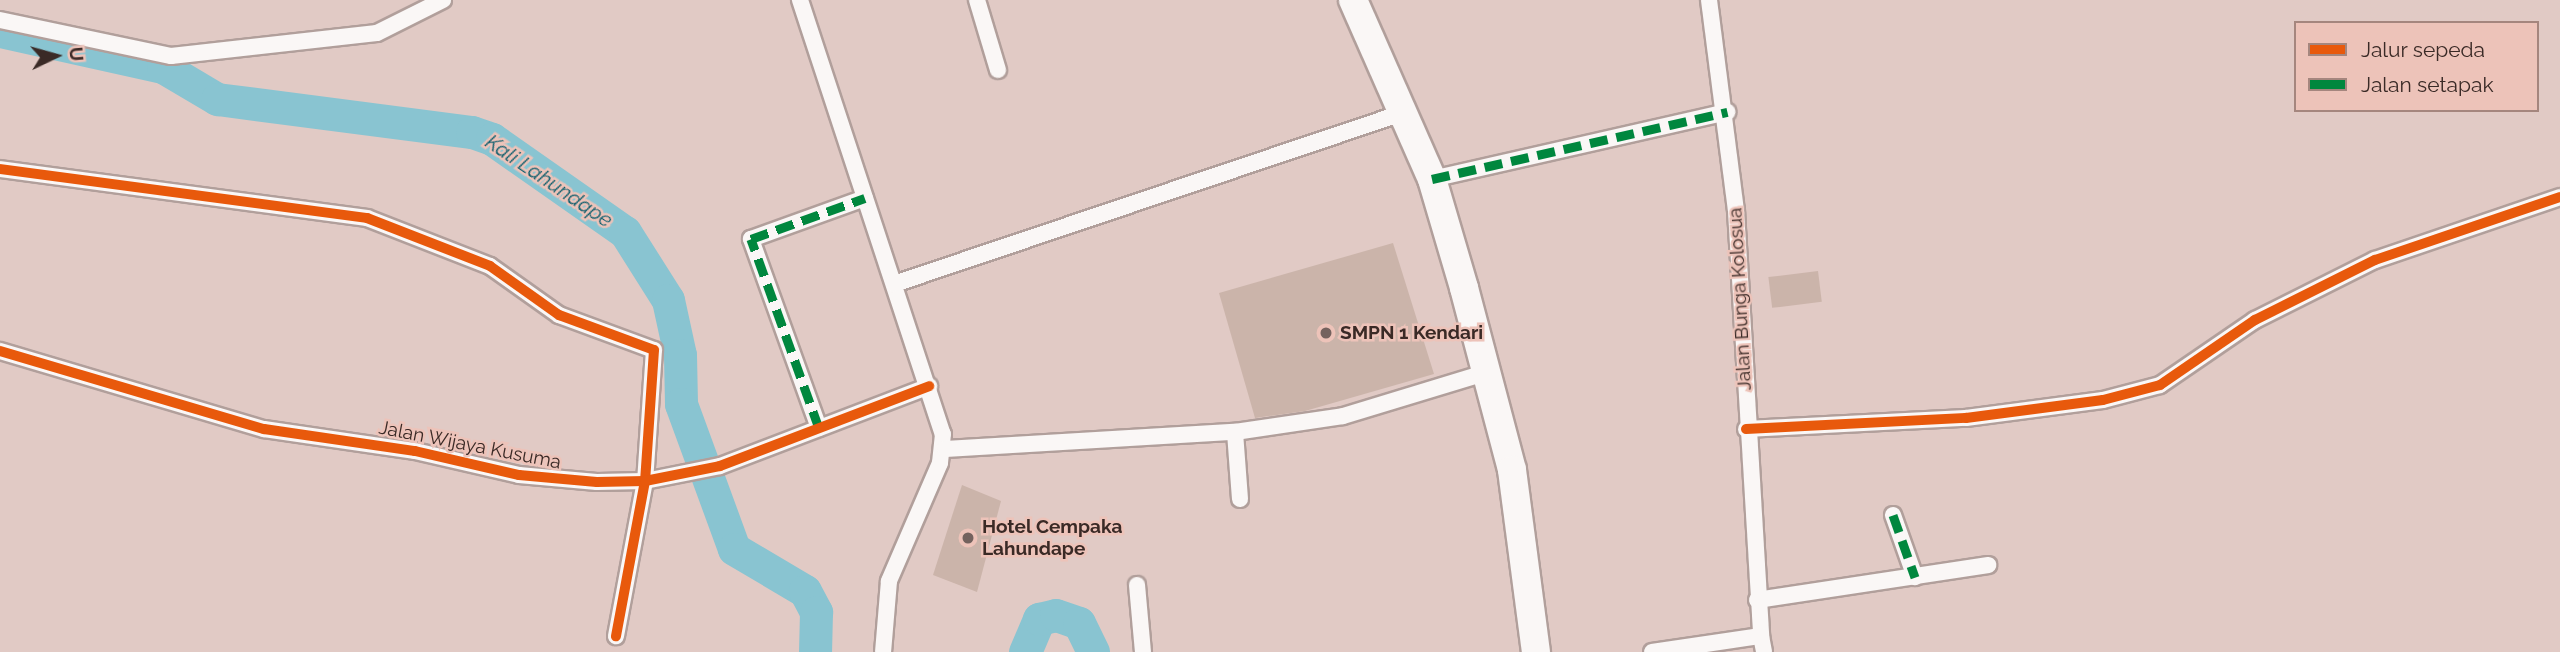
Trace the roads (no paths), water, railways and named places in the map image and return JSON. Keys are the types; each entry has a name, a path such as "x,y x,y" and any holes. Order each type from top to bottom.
{"highway":[{"path":"1353,0 1405,112 1432,179 1488,372 1512,470 1536,652"}],"street":[{"path":"0,20 171,56 377,33 443,0"},
{"path":"800,0 929,386 944,449 889,581 882,632 883,652"},
{"path":"977,0 998,70"},
{"name":"Jalan Bunga Kolosua","path":"1652,652 1763,644 1757,600 1727,112 1709,0"},
{"path":"894,284 1405,112"},
{"path":"1432,179 1727,112"},
{"path":"0,169 367,218 490,266 559,315 654,350 645,481 616,636"},
{"path":"1746,429 1966,418 2103,400 2160,385 2255,320 2375,260 2560,197"},
{"path":"819,428 751,239 865,198"},
{"name":"Jalan Wijaya Kusuma","path":"0,351 292,435 415,451 545,479 645,481 691,474 720,466 929,386"},
{"path":"944,449 1235,432 1343,416 1488,372"},
{"path":"1235,432 1240,499"},
{"path":"1893,515 1915,578"},
{"path":"1757,600 1988,565"},
{"path":"1137,585 1143,652"}],"waterway":[{"name":"Kali Lahundape","path":"0,31 163,67 217,99 472,132 492,139 625,232 668,300 680,355 681,404 734,549 805,591 816,612 815,652"},
{"name":"Kali Lahundape","path":"1025,652 1039,619 1056,615 1079,623 1093,652"}],"place":[{"name":"SMPN 1 Kendari","path":"1326,333"},
{"name":"Hotel Cempaka Lahundape","path":"968,538"}]}
